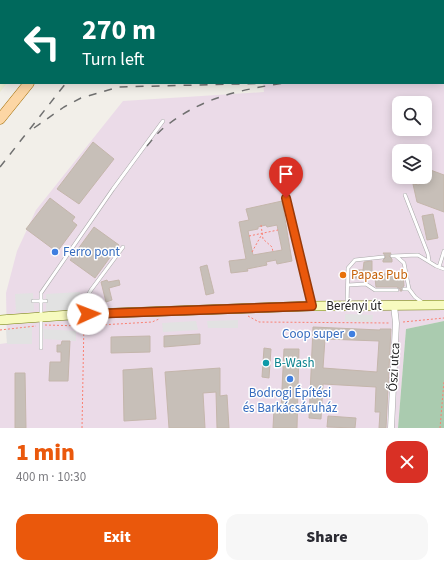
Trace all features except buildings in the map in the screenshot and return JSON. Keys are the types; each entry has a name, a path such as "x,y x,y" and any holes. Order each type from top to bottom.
{"main road":[{"path":"0,119 28,84"}],"street":[{"name":"Berényi út","path":"0,320 40,321 86,314 312,306 444,305"},
{"name":"Őszi utca","path":"391,428 396,323 394,306"}],"lane":[{"path":"41,348 41,293 113,189 163,121"},
{"path":"405,195 428,254 429,261"},
{"path":"286,198 312,306"},
{"path":"86,314 88,295 123,247"},
{"path":"439,267 444,251"},
{"path":"392,256 418,255 444,269"},
{"path":"396,256 404,263 409,289 415,297 426,306"},
{"path":"347,306 348,268 354,260 383,257"},
{"path":"348,285 366,284 375,290 397,290"},
{"path":"404,289 409,289"},
{"path":"80,300 88,300"},
{"path":"33,301 46,301"}],"path":[{"path":"261,225 263,239 272,247 273,252"},
{"path":"249,236 278,230"},
{"path":"252,252 262,233"},
{"path":"82,428 84,326 86,314"},
{"path":"244,314 259,322 396,323 444,318"},
{"path":"0,330 40,321 84,326 152,322 164,316"},
{"path":"440,428 444,381"}],"shaded area":[{"path":"263,84 444,84 444,321 406,329 398,428 0,428 0,344 7,343 6,293 17,251 36,210 123,101 264,92"},
{"path":"80,292 81,310 46,311 46,294"},
{"path":"33,293 34,311 16,312 15,294"},
{"path":"345,314 373,315 372,322 345,321"},
{"path":"238,320 238,328 208,328 207,321"},
{"path":"196,321 198,330 163,332 162,323"},
{"path":"32,326 32,344 7,344 6,329"},
{"path":"43,329 76,331 76,341 44,339"}],"green space":[{"path":"0,84 6,84 0,92"},
{"path":"444,321 444,428 398,428 406,329"}],"railway":[{"path":"0,167 65,84"},
{"path":"34,128 64,107 81,98 119,87 236,84"},
{"path":"147,146 166,126 180,116 208,101 237,92 279,84"}],"place":[{"name":"Ferro pont","path":"55,252"},
{"name":"Papas Pub","path":"343,275"},
{"name":"Coop super","path":"352,334"},
{"name":"B-Wash","path":"266,363"},
{"name":"Bodrogi Építési és Barkácsáruház","path":"290,379"}],"route":[{"path":"88,314 312,306 286,198"}]}
